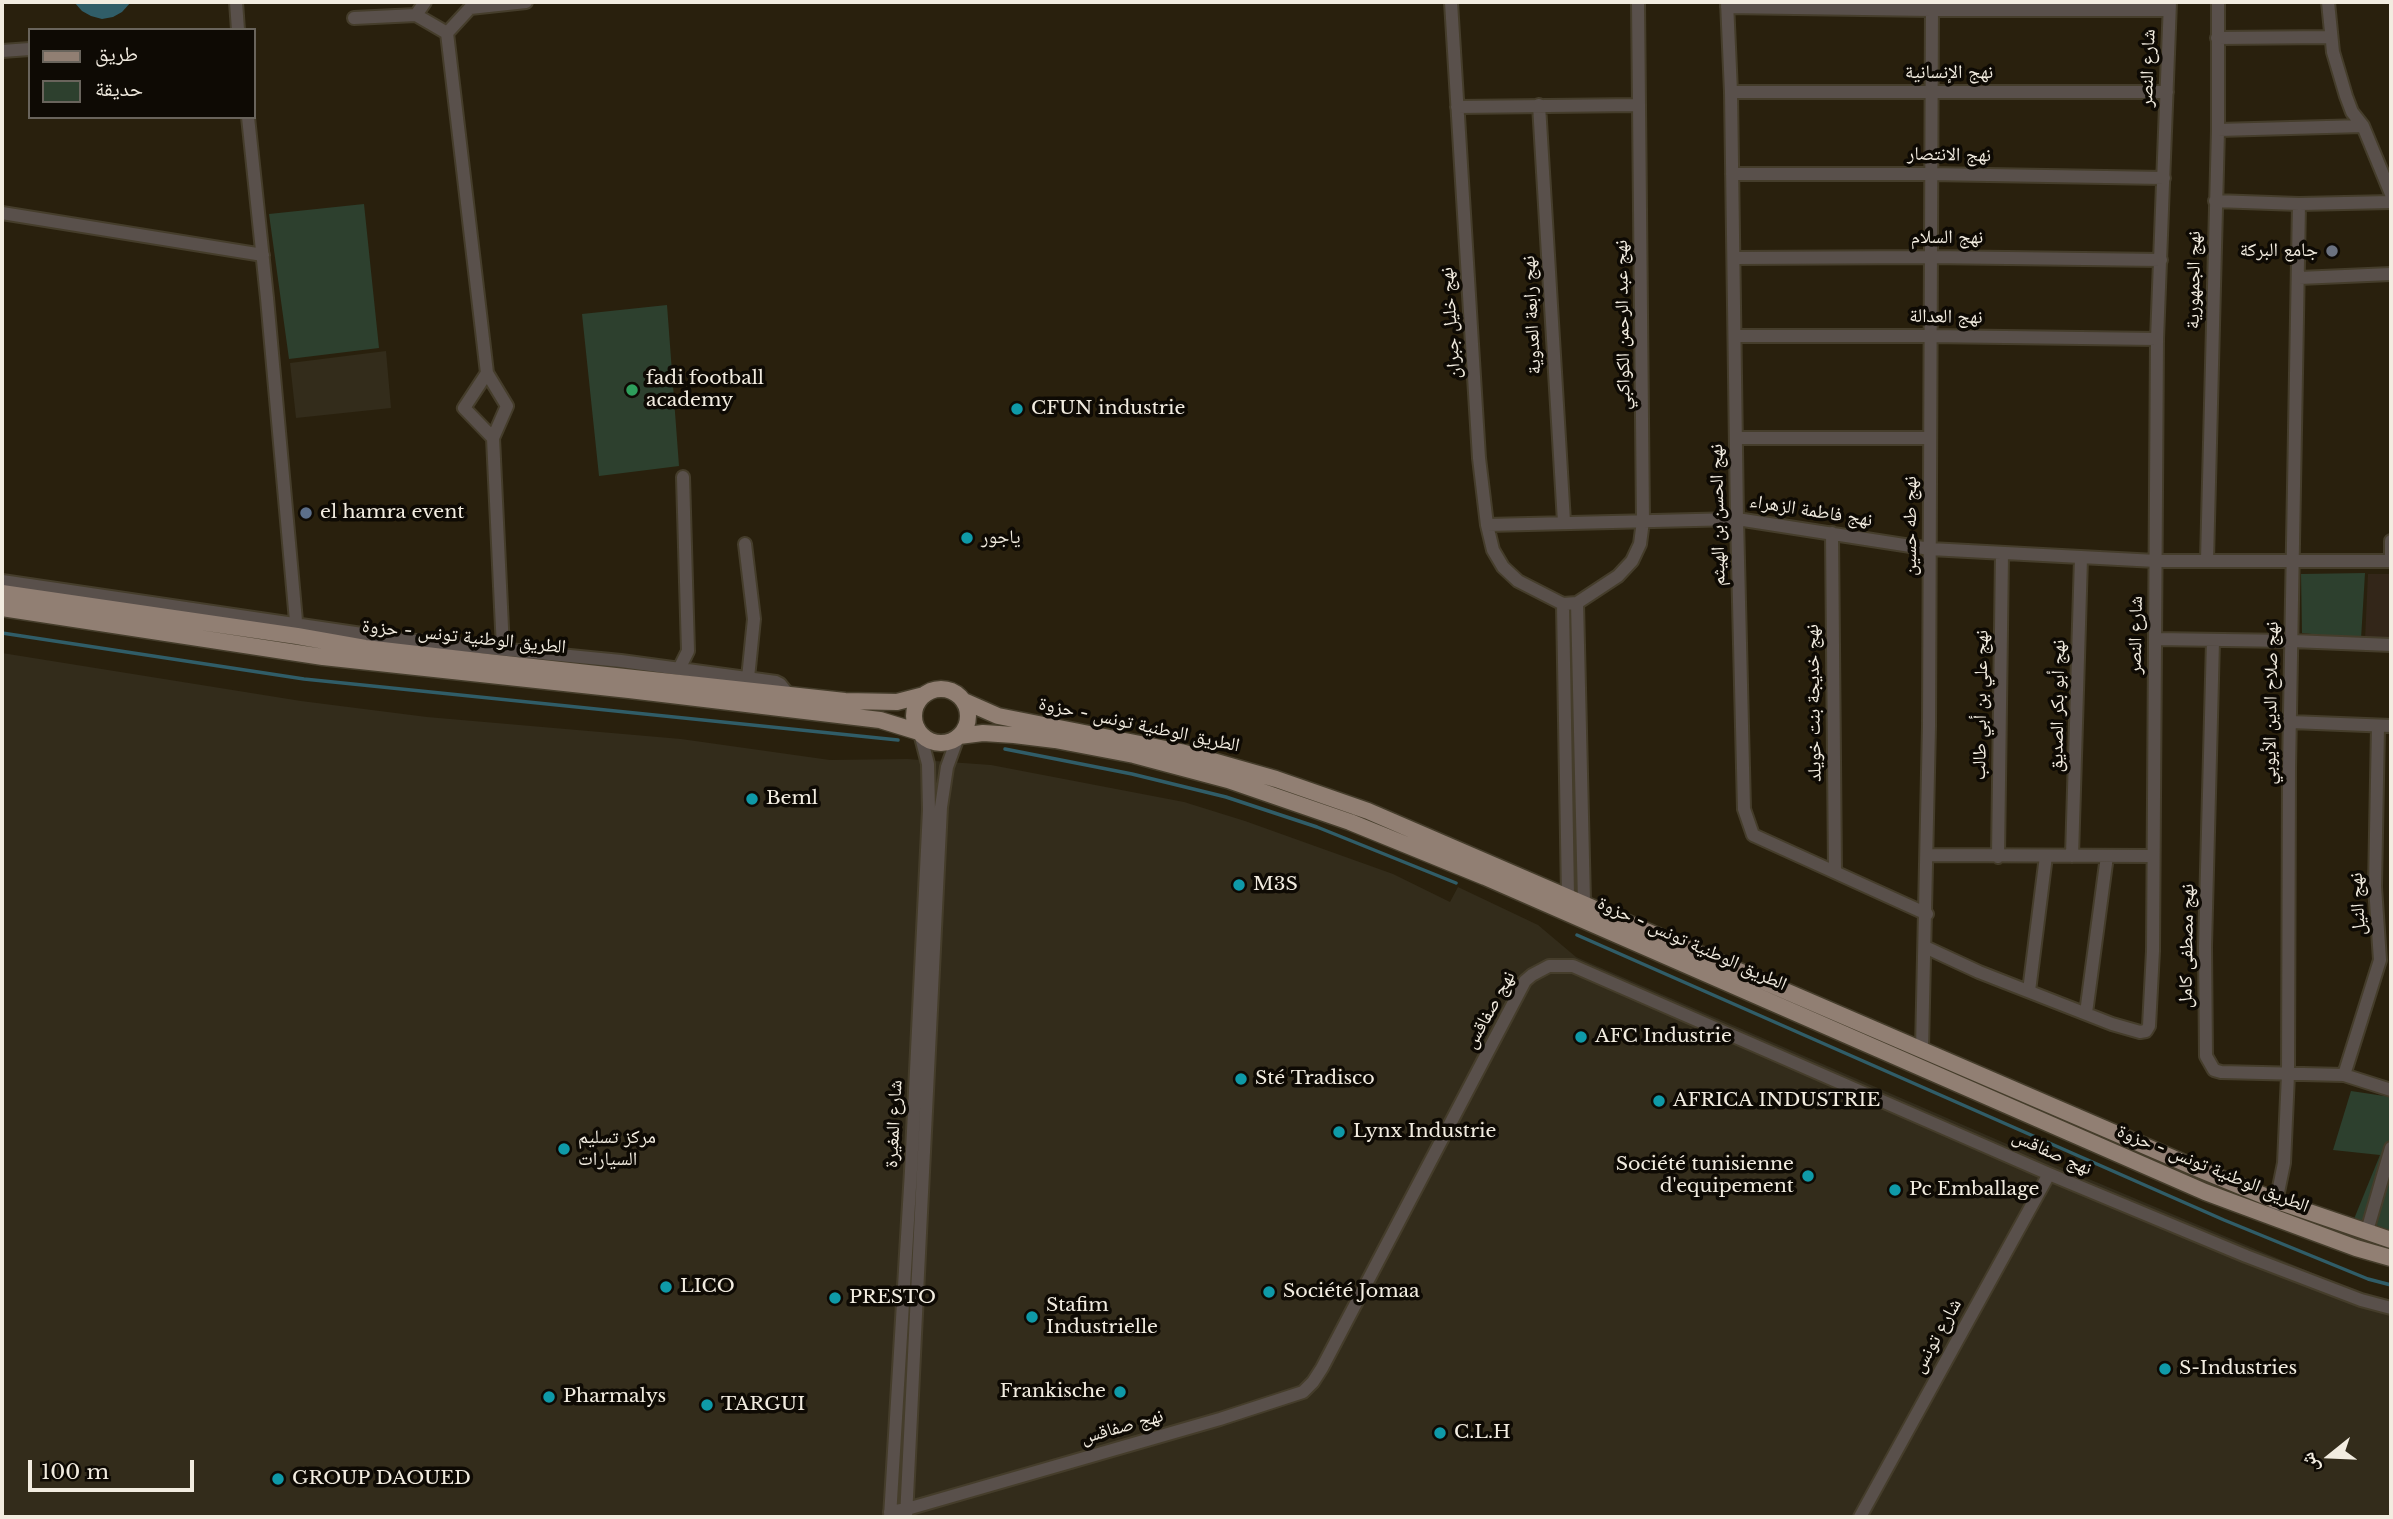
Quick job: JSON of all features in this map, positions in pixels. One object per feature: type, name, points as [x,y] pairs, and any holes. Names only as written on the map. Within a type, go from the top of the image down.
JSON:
[{"type":"main road","name":"الطريق الوطنية تونس - حزوة","points":[[2,593],[297,630],[365,648],[866,702],[897,702],[924,695]]},
{"type":"main road","name":"الطريق الوطنية تونس - حزوة","points":[[2,608],[323,657],[880,720],[920,732]]},
{"type":"main road","points":[[945,689],[956,693],[964,701],[968,720],[958,736],[945,743],[938,743],[925,738],[920,732],[914,713],[924,695],[945,689]]},
{"type":"main road","name":"الطريق الوطنية تونس - حزوة","points":[[964,701],[998,716],[1181,751],[1276,779],[1368,811],[1922,1049],[2356,1248],[2391,1258]]},
{"type":"main road","name":"الطريق الوطنية تونس - حزوة","points":[[958,736],[983,733],[1055,740],[1134,755],[1228,779],[1350,822],[1485,877],[2205,1192],[2367,1231],[2391,1240]]},
{"type":"street","points":[[234,28],[236,2]]},
{"type":"street","points":[[416,15],[425,2]]},
{"type":"street","points":[[503,649],[493,438],[507,406],[487,373],[447,33],[467,5],[526,2]]},
{"type":"street","name":"نهج خليل جبران","points":[[1451,2],[1479,458],[1487,525],[1493,550],[1503,567],[1518,581],[1563,604]]},
{"type":"street","name":"نهج عبد الرحمن الكواكبي","points":[[1563,604],[1577,603],[1618,576],[1632,561],[1640,544],[1643,521],[1638,2]]},
{"type":"street","name":"نهج الجمهورية","points":[[2207,560],[2218,130],[2218,2]]},
{"type":"street","points":[[2328,2],[2331,37],[2346,96],[2352,112],[2363,126],[2391,194]]},
{"type":"street","points":[[1727,4],[2170,6]]},
{"type":"street","name":"نهج الحسن بن الهيثم","points":[[1727,4],[1731,92],[1744,809],[1753,835],[1927,914]]},
{"type":"street","name":"نهج طه حسين","points":[[1922,1049],[1928,855],[1931,6]]},
{"type":"street","name":"شارع النصر","points":[[1925,947],[1979,972],[2086,1013],[2140,1032],[2146,1031],[2149,1026],[2152,986],[2157,339],[2170,6]]},
{"type":"street","points":[[354,18],[416,15],[447,33]]},
{"type":"street","points":[[2217,38],[2331,37]]},
{"type":"street","points":[[2,51],[28,49]]},
{"type":"street","name":"نهج الإنسانية","points":[[1731,92],[2167,92]]},
{"type":"street","name":"نهج رابعة العدوية","points":[[1539,105],[1564,522]]},
{"type":"street","points":[[1457,107],[1638,105]]},
{"type":"street","points":[[248,119],[297,630]]},
{"type":"street","points":[[2218,130],[2363,126]]},
{"type":"street","name":"نهج الانتصار","points":[[1732,174],[2164,178]]},
{"type":"street","points":[[2215,201],[2299,204],[2391,202]]},
{"type":"street","name":"نهج صلاح الدين الأيوبي","points":[[2275,1209],[2284,1163],[2288,1075],[2287,974],[2299,204]]},
{"type":"street","points":[[2,213],[263,254]]},
{"type":"street","name":"نهج السلام","points":[[1734,258],[2161,260]]},
{"type":"street","points":[[2299,278],[2391,274]]},
{"type":"street","name":"نهج العدالة","points":[[1735,336],[2157,339]]},
{"type":"street","points":[[487,373],[464,408],[493,438]]},
{"type":"street","points":[[1736,438],[1930,438]]},
{"type":"street","points":[[679,669],[688,651],[683,477]]},
{"type":"street","name":"نهج فاطمة الزهراء","points":[[1487,525],[1737,519],[1930,550],[2156,561],[2391,561]]},
{"type":"street","name":"نهج خديجة بنت خويلد","points":[[1832,533],[1835,872]]},
{"type":"street","points":[[2391,541],[2391,561]]},
{"type":"street","points":[[745,544],[754,619],[748,678]]},
{"type":"street","name":"نهج علي بن أبي طالب","points":[[1998,857],[2002,554]]},
{"type":"street","name":"نهج أبو بكر الصديق","points":[[2073,856],[2081,558]]},
{"type":"street","points":[[2,581],[297,630],[503,649],[776,682],[784,687],[788,694]]},
{"type":"street","points":[[1576,899],[1577,603]]},
{"type":"street","points":[[1563,604],[1576,899]]},
{"type":"street","points":[[2155,639],[2391,645]]},
{"type":"street","name":"نهج مصطفى كامل","points":[[2213,641],[2205,946],[2206,1056],[2214,1070],[2221,1072],[2344,1075],[2391,1090]]},
{"type":"street","points":[[2291,722],[2385,726]]},
{"type":"street","name":"نهج النيل","points":[[2344,1075],[2386,962],[2375,887],[2385,726]]},
{"type":"street","name":"شارع المغيرة","points":[[890,1514],[929,820],[928,764],[920,732]]},
{"type":"street","name":"شارع المغيرة","points":[[907,1513],[941,807],[947,767],[958,736]]},
{"type":"street","points":[[1928,855],[2153,856]]},
{"type":"street","points":[[2029,990],[2046,856]]},
{"type":"street","points":[[2086,1013],[2107,856]]},
{"type":"street","name":"نهج صفاقس","points":[[890,1514],[907,1513],[1303,1392],[1322,1368],[1525,981],[1549,966],[1573,966],[2049,1174],[2246,1256],[2361,1300],[2391,1308]]},
{"type":"street","points":[[2367,1231],[2391,1148]]},
{"type":"street","name":"شارع تونس","points":[[1860,1517],[2049,1174]]},
{"type":"street","points":[[2378,1194],[2391,1199]]},
{"type":"shaded area","points":[[386,351],[391,408],[296,418],[290,363]]},
{"type":"shaded area","points":[[2368,574],[2391,574],[2391,641],[2365,640]]},
{"type":"shaded area","points":[[2,653],[301,701],[427,717],[681,739],[830,760],[907,759],[991,765],[1184,802],[1393,874],[1450,902],[1458,887],[1538,925],[1576,957],[2053,1164],[2360,1293],[2391,1301],[2391,1517],[2,1517]]},
{"type":"green space","points":[[364,204],[379,348],[289,359],[269,214]]},
{"type":"green space","name":"fadi football academy","points":[[667,305],[679,466],[599,476],[582,314]]},
{"type":"green space","points":[[2365,573],[2361,639],[2302,633],[2301,574]]},
{"type":"green space","points":[[2351,1091],[2391,1097],[2391,1233],[2354,1219],[2380,1155],[2333,1150]]},
{"type":"water","points":[[74,2],[131,2],[122,12],[102,19],[82,11]]},
{"type":"waterway","points":[[2,633],[304,679],[898,740]]},
{"type":"waterway","points":[[1005,749],[1132,774],[1226,797],[1317,827],[1456,883]]},
{"type":"waterway","points":[[1577,935],[2224,1220],[2368,1279],[2391,1285]]},
{"type":"place","name":"جامع البركة","points":[[2332,251]]},
{"type":"place","name":"fadi football academy","points":[[632,390]]},
{"type":"place","name":"CFUN industrie","points":[[1017,409]]},
{"type":"place","name":"el hamra event","points":[[306,513]]},
{"type":"place","name":"ياجور","points":[[967,538]]},
{"type":"place","name":"Beml","points":[[752,799]]},
{"type":"place","name":"M3S","points":[[1239,885]]},
{"type":"place","name":"AFC Industrie","points":[[1581,1037]]},
{"type":"place","name":"Sté Tradisco","points":[[1241,1079]]},
{"type":"place","name":"AFRICA INDUSTRIE","points":[[1659,1101]]},
{"type":"place","name":"Lynx Industrie","points":[[1339,1132]]},
{"type":"place","name":"مركز تسليم السيارات","points":[[564,1149]]},
{"type":"place","name":"Société tunisienne d'equipement","points":[[1808,1176]]},
{"type":"place","name":"Pc Emballage","points":[[1895,1190]]},
{"type":"place","name":"LICO","points":[[666,1287]]},
{"type":"place","name":"Société Jomaa","points":[[1269,1292]]},
{"type":"place","name":"PRESTO","points":[[835,1298]]},
{"type":"place","name":"Stafim Industrielle","points":[[1032,1317]]},
{"type":"place","name":"S-Industries","points":[[2165,1369]]},
{"type":"place","name":"Frankische","points":[[1120,1392]]},
{"type":"place","name":"Pharmalys","points":[[549,1397]]},
{"type":"place","name":"TARGUI","points":[[707,1405]]},
{"type":"place","name":"C.L.H","points":[[1440,1433]]},
{"type":"place","name":"GROUP DAOUED","points":[[278,1479]]}]
